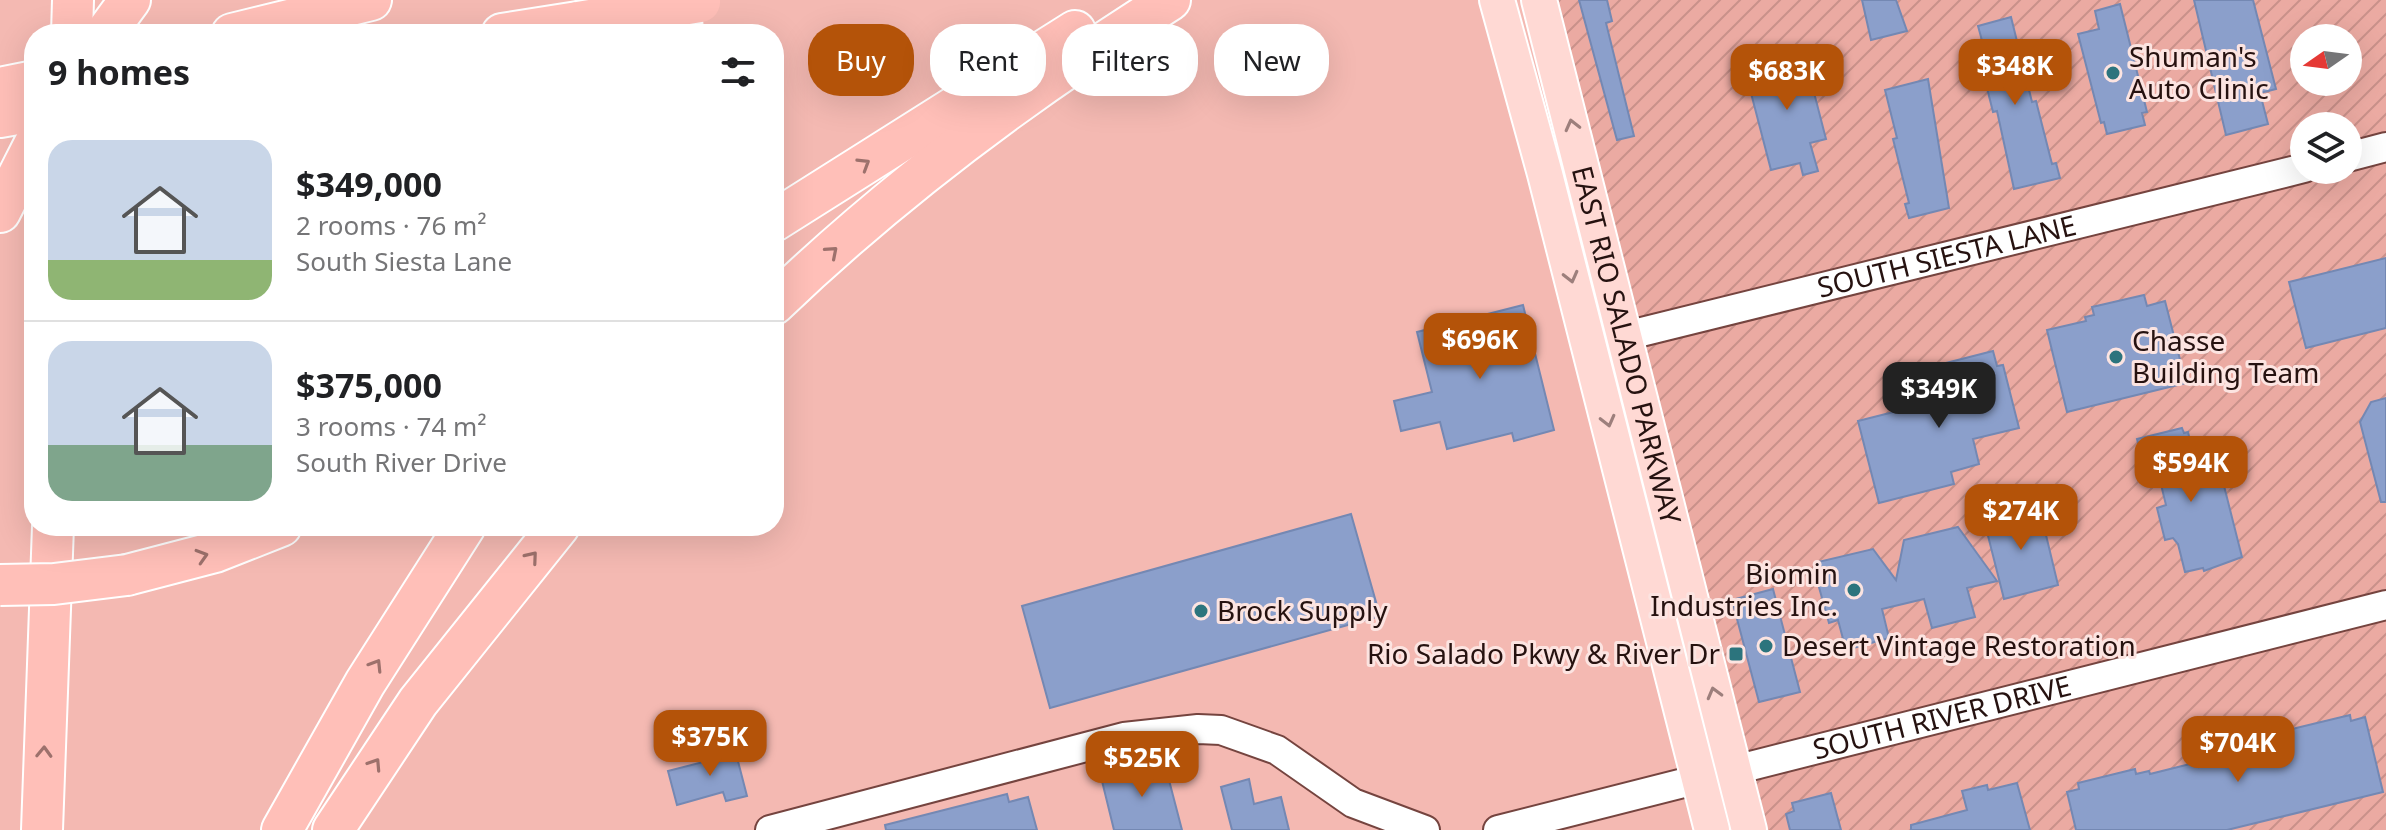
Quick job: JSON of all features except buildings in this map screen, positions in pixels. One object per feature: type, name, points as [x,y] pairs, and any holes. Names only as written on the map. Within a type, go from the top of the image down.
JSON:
[{"type":"highway","points":[[72,24],[73,0]]},
{"type":"highway","points":[[112,24],[130,0]]},
{"type":"highway","points":[[273,24],[371,0]]},
{"type":"highway","points":[[640,0],[642,24]]},
{"type":"highway","points":[[1099,24],[1126,0]]},
{"type":"highway","points":[[1123,24],[1170,0]]},
{"type":"highway","points":[[565,24],[707,1]]},
{"type":"highway","points":[[784,215],[1062,55]]},
{"type":"highway","points":[[784,295],[1062,56]]},
{"type":"highway","points":[[0,88],[24,83]]},
{"type":"highway","points":[[0,117],[24,113]]},
{"type":"highway","points":[[0,212],[24,165]]},
{"type":"highway","points":[[42,830],[53,536]]},
{"type":"highway","points":[[0,585],[54,584],[127,575],[204,555],[254,536]]},
{"type":"highway","points":[[282,830],[358,694],[459,536]]},
{"type":"highway","points":[[333,830],[418,702],[551,536]]},
{"type":"main road","name":"EAST RIO SALADO PARKWAY","points":[[1497,0],[1699,778]]},
{"type":"main road","name":"EAST RIO SALADO PARKWAY","points":[[1539,0],[1749,830]]},
{"type":"main road","points":[[1699,778],[1712,830]]},
{"type":"street","points":[[2362,153],[2386,147]]},
{"type":"street","name":"SOUTH SIESTA LANE","points":[[1589,346],[2290,171]]},
{"type":"street","name":"SOUTH RIVER DRIVE","points":[[1498,830],[2386,605]]},
{"type":"street","points":[[770,830],[1124,737],[1198,729],[1221,730],[1277,750],[1353,803],[1425,830]]},
{"type":"shaded area","points":[[1556,0],[2386,0],[2386,830],[1764,830]]},
{"type":"place","name":"Shuman's Auto Clinic","points":[[2113,73]]},
{"type":"place","name":"Chasse Building Team","points":[[2116,357]]},
{"type":"place","name":"Biomin Industries Inc.","points":[[1854,590]]},
{"type":"place","name":"Brock Supply","points":[[1201,611]]},
{"type":"place","name":"Desert Vintage Restoration","points":[[1766,646]]},
{"type":"place","name":"Rio Salado Pkwy & River Dr","points":[[1736,654]]}]
